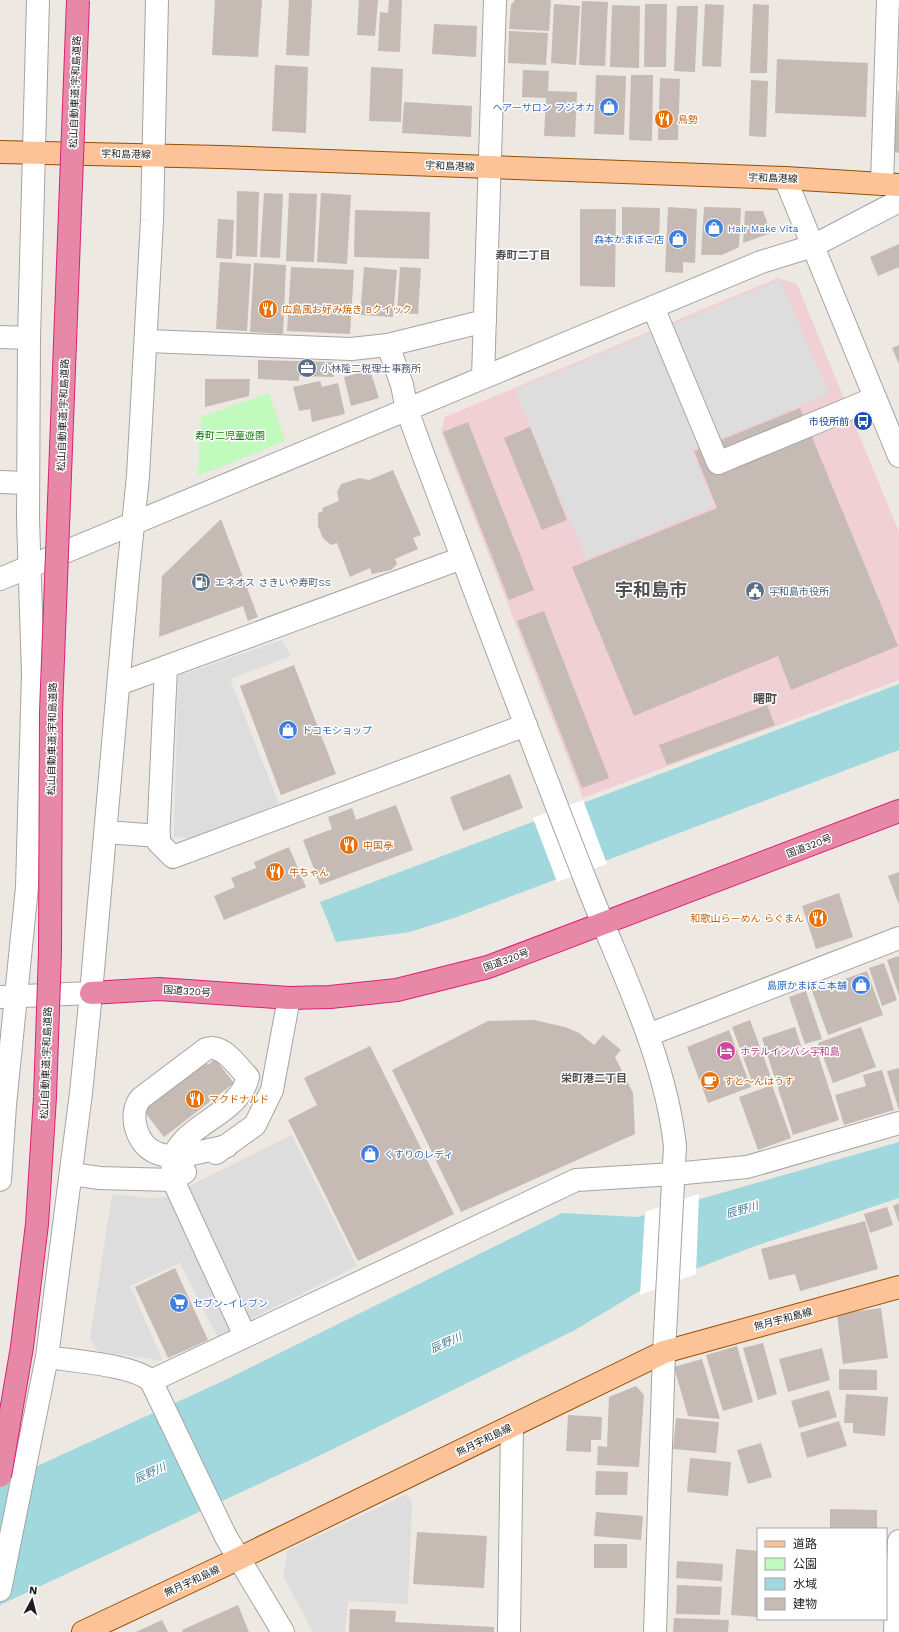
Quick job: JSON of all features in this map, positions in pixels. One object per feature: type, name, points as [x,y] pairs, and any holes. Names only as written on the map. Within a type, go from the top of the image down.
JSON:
[{"type":"highway","name":"松山自動車道;宇和島道路","points":[[0,1476],[22,1347],[35,1240],[45,1097],[50,952],[51,712],[78,0]]},
{"type":"highway","name":"国道320号","points":[[91,993],[158,989],[288,998],[330,997],[397,990],[488,967],[899,811]]},
{"type":"main road","name":"宇和島港線","points":[[0,152],[154,154],[490,168],[785,178],[890,184]]},
{"type":"main road","name":"無月宇和島線","points":[[83,1632],[240,1558],[664,1352],[899,1287]]},
{"type":"street","points":[[0,1180],[5,1106],[8,997],[27,887],[32,689],[27,483],[29,338],[38,0]]},
{"type":"street","points":[[0,1590],[47,1357],[71,1174],[91,993],[134,523],[147,342],[154,154],[156,0]]},
{"type":"street","points":[[483,377],[495,0]]},
{"type":"street","points":[[888,0],[890,184]]},
{"type":"street","points":[[785,178],[899,456]]},
{"type":"street","points":[[0,579],[653,306],[761,262],[813,246],[899,201]]},
{"type":"street","points":[[653,306],[718,463],[875,398]]},
{"type":"street","points":[[147,342],[351,349],[388,345],[485,321]]},
{"type":"street","points":[[0,337],[29,338]]},
{"type":"street","points":[[388,345],[402,385],[407,410],[462,558],[582,873],[648,1035],[672,1117],[675,1146],[664,1352],[655,1632]]},
{"type":"street","points":[[0,482],[27,483]]},
{"type":"street","points":[[119,684],[462,558]]},
{"type":"street","points":[[166,667],[158,842],[173,857],[526,725]]},
{"type":"street","points":[[106,832],[159,836]]},
{"type":"street","points":[[648,1035],[899,938]]},
{"type":"street","points":[[8,997],[91,993]]},
{"type":"street","points":[[71,1174],[130,1179],[173,1180],[227,1146],[255,1124],[272,1090],[288,998]]},
{"type":"street","points":[[227,1146],[179,1157],[173,1156],[157,1153],[144,1144],[138,1134],[134,1113],[137,1102],[206,1049],[212,1048],[221,1050],[248,1077],[246,1088],[238,1098],[183,1142],[173,1156],[173,1180],[245,1336]]},
{"type":"street","points":[[155,1390],[245,1336],[576,1180],[674,1174],[747,1167],[899,1123]]},
{"type":"street","points":[[130,1179],[144,1144]]},
{"type":"street","points":[[47,1357],[130,1370],[146,1376],[155,1390],[226,1537],[240,1558],[283,1632]]},
{"type":"street","points":[[508,1632],[512,1426]]},
{"type":"street","points":[[895,1632],[899,1541]]},
{"type":"shaded area","name":"宇和島市役所","points":[[778,278],[797,284],[899,532],[899,680],[583,798],[441,432],[445,417]]},
{"type":"shaded area","points":[[780,280],[829,394],[691,450],[714,506],[586,559],[515,390]]},
{"type":"shaded area","points":[[282,640],[291,656],[230,679],[279,804],[192,839],[174,837],[178,676]]},
{"type":"shaded area","points":[[292,1135],[357,1266],[217,1336],[180,1263],[130,1286],[163,1361],[97,1351],[90,1338],[112,1194],[147,1198],[167,1197]]},
{"type":"shaded area","points":[[407,1494],[412,1503],[408,1604],[348,1601],[345,1632],[313,1632],[283,1576],[288,1550]]},
{"type":"green space","name":"寿町二児童遊園","points":[[269,393],[285,441],[198,476],[201,417]]},
{"type":"water","points":[[899,684],[899,750],[454,918],[410,932],[336,942],[320,902]]},
{"type":"water","name":"辰野川","points":[[899,1142],[899,1198],[755,1246],[643,1289],[575,1330],[327,1452],[0,1605],[0,1483],[223,1381],[562,1213],[637,1217]]},
{"type":"pier","points":[[583,800],[607,864],[557,882],[533,818]]},
{"type":"pier","points":[[699,1194],[696,1274],[640,1295],[645,1212]]},
{"type":"building","points":[[215,0],[262,0],[258,57],[212,55]]},
{"type":"building","points":[[289,0],[312,0],[309,56],[286,55]]},
{"type":"building","points":[[359,0],[378,0],[375,36],[357,35]]},
{"type":"building","points":[[389,0],[402,0],[400,52],[378,51],[380,12],[388,13]]},
{"type":"building","points":[[515,0],[551,0],[549,31],[509,29],[511,5]]},
{"type":"building","points":[[582,1],[608,2],[605,66],[579,65]]},
{"type":"building","points":[[554,4],[580,6],[576,65],[551,63]]},
{"type":"building","points":[[645,4],[667,4],[666,67],[644,67]]},
{"type":"building","points":[[705,4],[724,5],[721,67],[702,66]]},
{"type":"building","points":[[753,4],[769,5],[767,73],[750,73]]},
{"type":"building","points":[[612,5],[640,6],[639,68],[610,67]]},
{"type":"building","points":[[677,6],[698,6],[695,72],[674,71]]},
{"type":"building","points":[[434,24],[477,26],[476,57],[432,54]]},
{"type":"building","points":[[509,31],[548,33],[546,65],[508,63]]},
{"type":"building","points":[[777,59],[868,63],[866,117],[775,113]]},
{"type":"building","points":[[275,65],[308,67],[306,133],[272,131]]},
{"type":"building","points":[[371,67],[403,69],[401,122],[369,121]]},
{"type":"building","points":[[523,70],[549,71],[548,91],[577,92],[575,137],[544,136],[546,98],[522,97]]},
{"type":"building","points":[[596,75],[626,76],[624,135],[594,134]]},
{"type":"building","points":[[631,75],[653,75],[652,141],[629,140]]},
{"type":"building","points":[[660,78],[680,79],[678,140],[658,140]]},
{"type":"building","points":[[751,80],[768,81],[766,137],[749,136]]},
{"type":"building","points":[[899,91],[899,153],[894,152]]},
{"type":"building","points":[[404,102],[472,106],[471,137],[402,133]]},
{"type":"building","points":[[237,191],[259,192],[257,257],[236,256]]},
{"type":"building","points":[[264,193],[283,194],[280,258],[260,257]]},
{"type":"building","points":[[289,193],[317,194],[314,262],[286,261]]},
{"type":"building","points":[[321,193],[351,195],[347,264],[317,262]]},
{"type":"building","points":[[622,207],[660,208],[659,243],[622,243]]},
{"type":"building","points":[[668,207],[697,209],[695,263],[683,262],[683,273],[665,272]]},
{"type":"building","points":[[704,207],[741,208],[739,247],[722,255],[701,255]]},
{"type":"building","points":[[580,209],[616,209],[615,287],[580,286]]},
{"type":"building","points":[[355,210],[430,212],[429,259],[354,257]]},
{"type":"building","points":[[745,211],[763,211],[771,233],[743,243]]},
{"type":"building","points":[[218,219],[234,220],[232,259],[216,258]]},
{"type":"building","points":[[899,244],[899,267],[878,276],[870,257]]},
{"type":"building","points":[[220,262],[251,264],[247,331],[216,329]]},
{"type":"building","points":[[254,263],[286,265],[283,334],[250,332]]},
{"type":"building","points":[[291,267],[354,270],[350,334],[287,331]]},
{"type":"building","points":[[364,267],[397,270],[393,317],[360,315]]},
{"type":"building","points":[[400,267],[421,268],[418,314],[397,313]]},
{"type":"building","points":[[899,345],[899,364],[892,348]]},
{"type":"building","points":[[258,360],[334,362],[334,377],[299,376],[299,381],[258,379]]},
{"type":"building","points":[[370,370],[379,398],[351,406],[344,377]]},
{"type":"building","points":[[205,379],[250,379],[249,396],[205,407]]},
{"type":"building","points":[[320,381],[322,387],[338,383],[345,414],[312,422],[310,409],[299,411],[293,387]]},
{"type":"building","points":[[800,408],[898,646],[791,690],[778,656],[634,716],[572,567],[717,508],[694,451]]},
{"type":"building","points":[[468,422],[534,590],[509,600],[443,432]]},
{"type":"building","points":[[530,427],[567,520],[542,530],[504,438]]},
{"type":"building","points":[[393,470],[421,535],[413,538],[418,549],[395,559],[397,564],[391,570],[372,574],[370,568],[350,577],[337,543],[331,545],[323,538],[318,526],[318,513],[323,511],[322,508],[339,501],[337,492],[341,484],[360,478],[369,480]]},
{"type":"building","points":[[221,519],[258,617],[248,621],[243,606],[159,637],[162,576]]},
{"type":"building","points":[[544,611],[609,778],[582,788],[517,621]]},
{"type":"building","name":"ドコモショップ","points":[[294,665],[336,774],[281,795],[240,686]]},
{"type":"building","points":[[767,705],[775,725],[667,765],[659,745]]},
{"type":"building","points":[[510,774],[523,808],[463,831],[450,797]]},
{"type":"building","points":[[396,805],[413,850],[320,885],[303,840],[332,829],[328,817],[352,808],[356,820]]},
{"type":"building","points":[[289,847],[306,887],[224,920],[214,896],[235,887],[231,878],[256,868],[254,862]]},
{"type":"building","points":[[899,872],[899,905],[888,876]]},
{"type":"building","points":[[839,893],[853,937],[816,949],[802,906]]},
{"type":"building","points":[[899,956],[899,996],[887,960]]},
{"type":"building","points":[[884,963],[897,1000],[882,1006],[869,968]]},
{"type":"building","points":[[867,971],[883,1015],[828,1035],[812,991]]},
{"type":"building","points":[[806,991],[822,1039],[805,1044],[789,997]]},
{"type":"building","points":[[534,1020],[565,1027],[579,1033],[594,1045],[603,1035],[621,1050],[615,1057],[633,1093],[635,1134],[461,1212],[392,1070],[488,1021]]},
{"type":"building","points":[[750,1020],[771,1077],[753,1084],[732,1027]]},
{"type":"building","points":[[795,1027],[803,1052],[816,1048],[839,1120],[793,1135],[762,1038]]},
{"type":"building","points":[[861,1027],[876,1067],[833,1083],[818,1043]]},
{"type":"building","points":[[729,1030],[751,1087],[708,1103],[687,1047]]},
{"type":"building","points":[[370,1046],[454,1214],[358,1261],[288,1120],[317,1105],[304,1078]]},
{"type":"building","points":[[203,1058],[208,1065],[215,1059],[234,1083],[164,1137],[141,1107]]},
{"type":"building","points":[[899,1068],[899,1110],[887,1071]]},
{"type":"building","points":[[882,1070],[894,1110],[844,1125],[835,1095],[866,1086],[863,1075]]},
{"type":"building","points":[[772,1085],[791,1138],[758,1150],[739,1097]]},
{"type":"building","points":[[899,1203],[899,1223],[893,1206]]},
{"type":"building","points":[[887,1207],[893,1225],[870,1233],[864,1214]]},
{"type":"building","points":[[865,1221],[878,1269],[800,1291],[795,1274],[769,1280],[761,1249]]},
{"type":"building","points":[[175,1268],[208,1340],[168,1358],[135,1287]]},
{"type":"building","points":[[881,1308],[888,1358],[843,1364],[837,1314]]},
{"type":"building","points":[[763,1343],[777,1394],[758,1400],[743,1348]]},
{"type":"building","points":[[737,1346],[753,1402],[723,1411],[706,1355]]},
{"type":"building","points":[[822,1348],[830,1380],[788,1392],[779,1359]]},
{"type":"building","points":[[702,1359],[720,1419],[688,1416],[674,1367]]},
{"type":"building","points":[[839,1369],[877,1370],[877,1390],[839,1390]]},
{"type":"building","points":[[636,1386],[644,1395],[639,1467],[597,1465],[598,1446],[607,1447],[609,1397]]},
{"type":"building","points":[[829,1390],[837,1417],[799,1428],[791,1401]]},
{"type":"building","points":[[846,1394],[888,1397],[885,1436],[853,1433],[853,1423],[844,1423]]},
{"type":"building","points":[[568,1415],[602,1417],[601,1440],[591,1440],[591,1452],[566,1451]]},
{"type":"building","points":[[676,1418],[719,1422],[716,1453],[673,1449]]},
{"type":"building","points":[[839,1421],[847,1446],[807,1458],[800,1433]]},
{"type":"building","points":[[761,1443],[772,1477],[748,1484],[737,1450]]},
{"type":"building","points":[[690,1458],[731,1462],[728,1496],[687,1492]]},
{"type":"building","points":[[596,1471],[628,1472],[627,1495],[595,1495]]},
{"type":"building","points":[[830,1509],[877,1510],[877,1528],[830,1528]]},
{"type":"building","points":[[596,1512],[643,1516],[641,1540],[594,1536]]},
{"type":"building","points":[[417,1532],[487,1536],[484,1588],[413,1584]]},
{"type":"building","points":[[594,1544],[627,1544],[627,1568],[594,1568]]},
{"type":"building","points":[[736,1549],[757,1551],[757,1617],[731,1615]]},
{"type":"building","points":[[677,1561],[723,1564],[722,1581],[676,1578]]},
{"type":"building","points":[[677,1585],[722,1587],[720,1615],[676,1614]]},
{"type":"building","points":[[238,1605],[249,1632],[183,1632],[182,1630]]},
{"type":"building","points":[[350,1609],[396,1611],[395,1622],[494,1627],[494,1632],[349,1632]]},
{"type":"building","points":[[674,1618],[729,1620],[728,1632],[673,1632]]},
{"type":"building","points":[[162,1620],[168,1632],[136,1632]]},
{"type":"place","name":"ヘアーサロン フジオカ","points":[[609,107]]},
{"type":"place","name":"鳥勢","points":[[664,119]]},
{"type":"place","name":"Hair Make Vita","points":[[714,228]]},
{"type":"place","name":"森本かまぼこ店","points":[[678,239]]},
{"type":"place","name":"広島風お好み焼き Bクイック","points":[[268,309]]},
{"type":"place","name":"小林隆二税理士事務所","points":[[307,368]]},
{"type":"place","name":"市役所前","points":[[863,421]]},
{"type":"place","name":"エネオス さきいや寿町SS","points":[[201,582]]},
{"type":"place","name":"宇和島市役所","points":[[755,591]]},
{"type":"place","name":"ドコモショップ","points":[[288,730]]},
{"type":"place","name":"中国亭","points":[[349,845]]},
{"type":"place","name":"牛ちゃん","points":[[275,872]]},
{"type":"place","name":"和歌山らーめん らぐまん","points":[[818,918]]},
{"type":"place","name":"島原かまぼこ本舗","points":[[861,985]]},
{"type":"place","name":"ホテルイシバシ宇和島","points":[[726,1051]]},
{"type":"place","name":"すと～んはうす","points":[[710,1081]]},
{"type":"place","name":"マクドナルド","points":[[195,1099]]},
{"type":"place","name":"くすりのレディ","points":[[370,1154]]},
{"type":"place","name":"セブン-イレブン","points":[[179,1303]]},
{"type":"district","name":"寿町二丁目","points":[[523,255]]},
{"type":"district","name":"宇和島市","points":[[651,589]]},
{"type":"district","name":"曙町","points":[[765,699]]},
{"type":"district","name":"栄町港二丁目","points":[[594,1078]]}]
